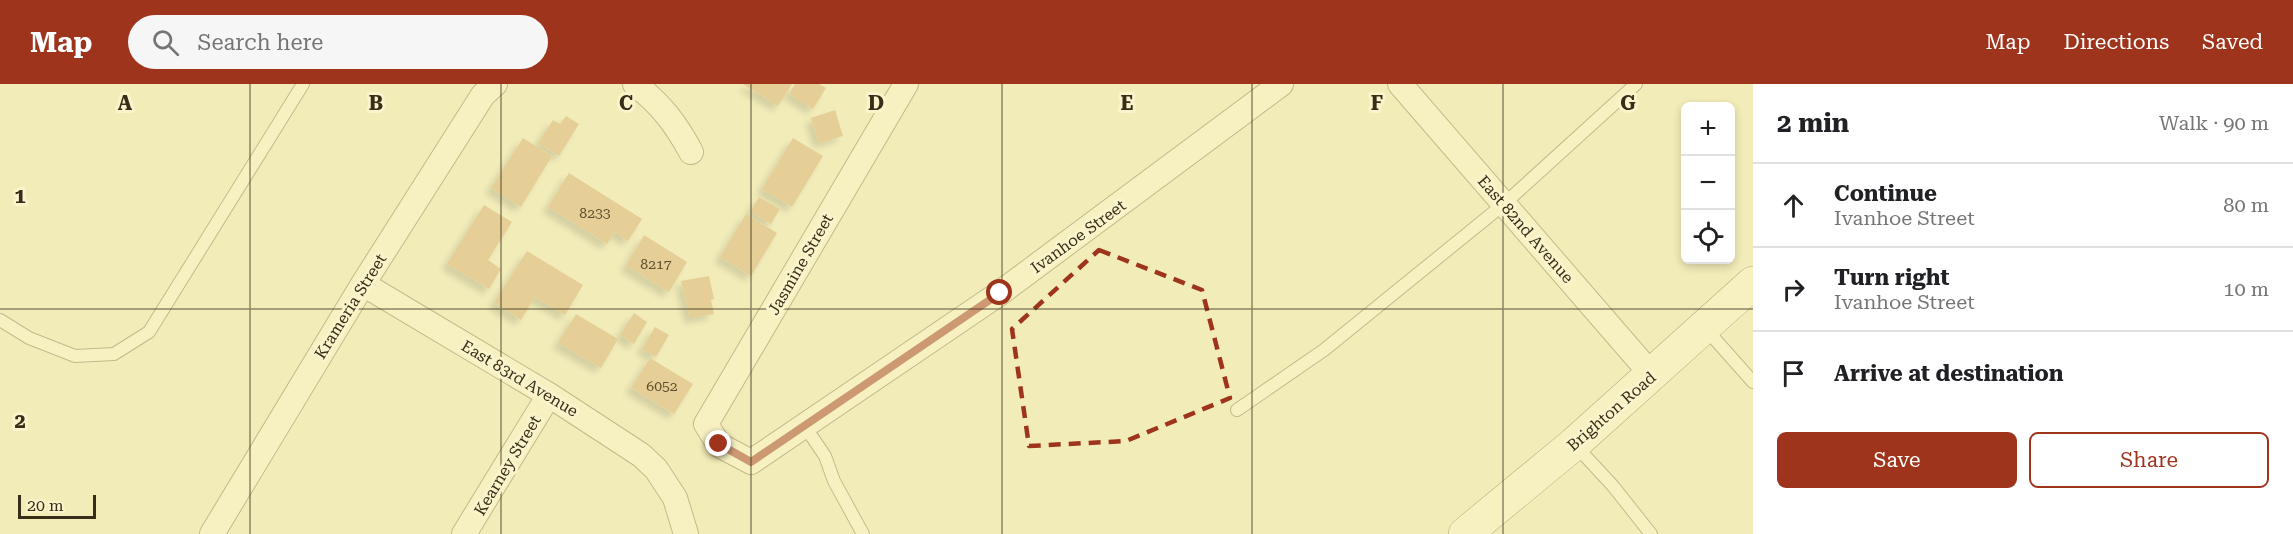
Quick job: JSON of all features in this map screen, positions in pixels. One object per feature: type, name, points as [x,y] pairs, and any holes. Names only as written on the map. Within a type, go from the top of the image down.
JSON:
[{"type":"street","name":"Krameria Street","points":[[212,534],[363,284],[483,95],[495,84]]},
{"type":"street","points":[[635,84],[664,110],[677,126],[691,152]]},
{"type":"street","name":"Jasmine Street","points":[[719,444],[706,424],[906,84]]},
{"type":"street","name":"Ivanhoe Street","points":[[719,444],[751,462],[1000,293],[1281,84]]},
{"type":"street","name":"East 82nd Avenue","points":[[1400,84],[1652,375]]},
{"type":"street","name":"East 83rd Avenue","points":[[363,284],[549,395],[641,455],[656,469],[675,498],[686,534]]},
{"type":"street","name":"Brighton Road","points":[[1465,534],[1574,444],[1753,284]]},
{"type":"street","name":"Kearney Street","points":[[464,534],[549,395]]},
{"type":"lane","points":[[0,320],[29,338],[75,356],[114,354],[150,332],[303,84]]},
{"type":"lane","points":[[1237,410],[1324,350],[1504,204],[1636,84]]},
{"type":"lane","points":[[1705,327],[1753,382]]},
{"type":"lane","points":[[804,425],[825,456],[834,481],[863,534]]},
{"type":"lane","points":[[1574,444],[1651,534]]},
{"type":"highlighted area","points":[[1099,250],[1202,290],[1230,398],[1126,441],[1029,446],[1012,329]]},
{"type":"building","points":[[743,84],[792,84],[778,106]]},
{"type":"building","points":[[795,84],[819,84],[826,88],[813,109],[789,94]]},
{"type":"building","points":[[835,110],[843,136],[819,143],[811,118]]},
{"type":"building","points":[[566,116],[579,124],[559,156],[538,143],[553,120],[560,124]]},
{"type":"building","points":[[523,138],[552,156],[521,207],[491,188]]},
{"type":"building","points":[[793,138],[823,156],[792,207],[762,189]]},
{"type":"building","points":[[569,173],[642,219],[628,241],[615,232],[607,244],[548,207]]},
{"type":"building","points":[[759,197],[780,209],[771,224],[750,212]]},
{"type":"building","points":[[484,205],[512,222],[488,260],[501,269],[489,289],[447,264]]},
{"type":"building","points":[[746,214],[777,233],[751,276],[720,257]]},
{"type":"building","points":[[644,235],[687,262],[669,292],[626,266]]},
{"type":"building","points":[[527,251],[583,285],[565,315],[535,297],[521,320],[494,303]]},
{"type":"building","points":[[709,276],[714,299],[711,300],[714,314],[690,318],[681,281]]},
{"type":"building","points":[[634,313],[647,322],[634,344],[620,335]]},
{"type":"building","points":[[576,314],[618,339],[601,368],[558,343]]},
{"type":"building","points":[[655,327],[669,335],[656,357],[642,349]]},
{"type":"building","points":[[650,358],[693,384],[674,414],[631,388]]},
{"type":"route","points":[[719,444],[751,462],[1000,293]]}]
